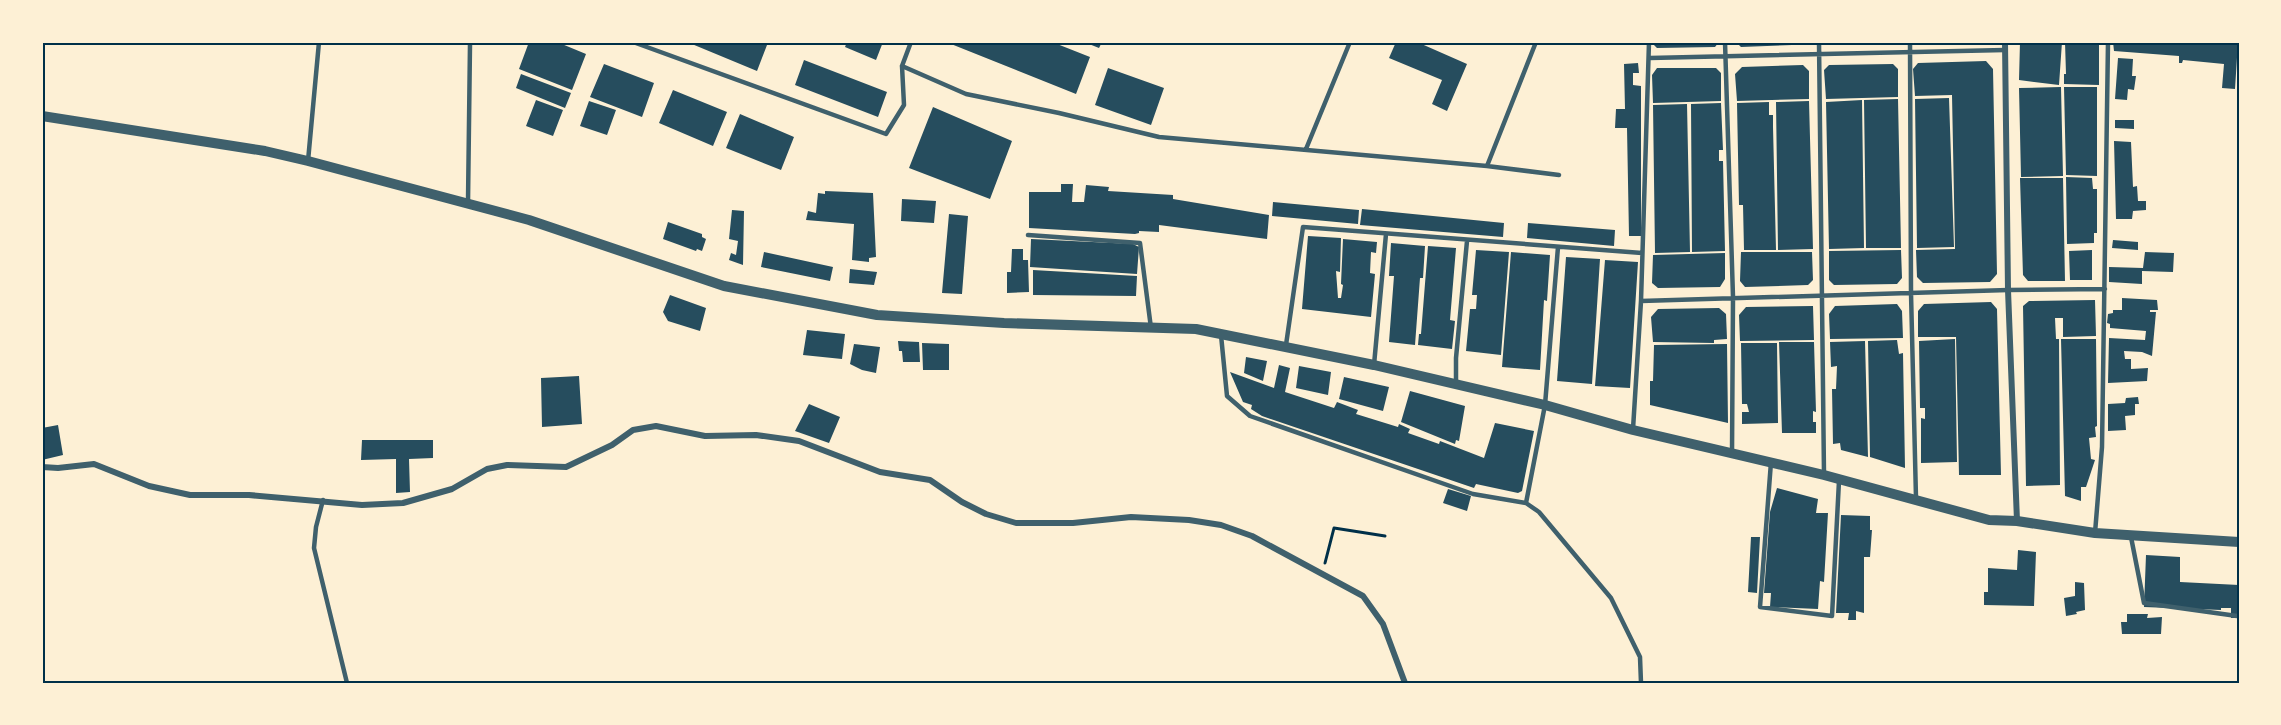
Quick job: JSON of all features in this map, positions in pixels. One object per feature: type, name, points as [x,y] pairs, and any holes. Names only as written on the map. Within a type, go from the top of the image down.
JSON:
[{"type":"street","points":[[2005,42],[2008,290],[2017,521]]},
{"type":"street","points":[[42,116],[265,151],[308,161],[529,220],[724,286],[877,315],[1004,323],[1196,329],[1374,364],[1545,405],[1633,430],[1824,475],[1989,520],[2017,521],[2094,533],[2239,542]]},
{"type":"street","points":[[42,467],[58,468],[93,464],[149,486],[190,495],[249,495],[363,505],[404,503],[452,489],[487,469],[507,465],[566,467],[612,445],[633,430],[656,426],[705,436],[756,435],[799,441],[880,472],[930,480],[962,502],[986,514],[1016,523],[1073,523],[1131,517],[1190,520],[1221,525],[1252,536],[1363,596],[1383,624],[1405,683]]},
{"type":"lane","points":[[308,161],[319,42]]},
{"type":"lane","points":[[633,42],[886,134],[904,105],[902,66],[911,42]]},
{"type":"lane","points":[[1306,149],[1350,42]]},
{"type":"lane","points":[[1487,166],[1536,42]]},
{"type":"lane","points":[[1633,430],[1641,301],[1649,42]]},
{"type":"lane","points":[[1725,42],[1733,297],[1732,453]]},
{"type":"lane","points":[[1819,42],[1824,475]]},
{"type":"lane","points":[[1910,42],[1911,292],[1916,500]]},
{"type":"lane","points":[[2094,533],[2102,447],[2108,42]]},
{"type":"lane","points":[[468,202],[470,44]]},
{"type":"lane","points":[[1650,58],[2005,50]]},
{"type":"lane","points":[[902,66],[966,94],[1159,137],[1487,166],[1559,175]]},
{"type":"lane","points":[[1286,346],[1303,227],[1642,253]]},
{"type":"lane","points":[[1374,364],[1386,234]]},
{"type":"lane","points":[[1028,235],[1140,243],[1151,328]]},
{"type":"lane","points":[[1456,385],[1456,358],[1467,241]]},
{"type":"lane","points":[[1526,503],[1545,405],[1558,248]]},
{"type":"lane","points":[[1641,301],[1911,292],[2105,289]]},
{"type":"lane","points":[[1221,334],[1227,396],[1250,416],[1473,494],[1526,503],[1539,512],[1611,598],[1640,657],[1641,683]]},
{"type":"lane","points":[[1771,462],[1760,607],[1832,616],[1839,479]]},
{"type":"lane","points":[[324,500],[316,527],[314,548],[346,683]]},
{"type":"lane","points":[[2130,535],[2144,603],[2237,616]]},
{"type":"path","points":[[1323,573],[1334,528],[1385,536]]},
{"type":"building","points":[[529,42],[557,42],[586,54],[572,90],[519,69]]},
{"type":"building","points":[[687,42],[760,42],[767,45],[757,71]]},
{"type":"building","points":[[847,42],[883,42],[876,60],[845,47]]},
{"type":"building","points":[[946,42],[1052,42],[1090,57],[1076,94]]},
{"type":"building","points":[[1084,42],[1102,42],[1099,48]]},
{"type":"building","points":[[1396,42],[1417,42],[1467,64],[1447,111],[1432,104],[1442,80],[1389,58]]},
{"type":"building","points":[[1651,42],[1719,42],[1715,47],[1657,48]]},
{"type":"building","points":[[1736,42],[1795,42],[1792,45],[1741,47]]},
{"type":"building","points":[[2020,42],[2062,42],[2059,85],[2019,80]]},
{"type":"building","points":[[2065,42],[2099,44],[2099,85],[2064,84]]},
{"type":"building","points":[[2113,42],[2162,42],[2162,44],[2182,45],[2182,42],[2238,42],[2235,89],[2222,88],[2224,64],[2183,60],[2179,63],[2179,56],[2114,51]]},
{"type":"building","points":[[2118,58],[2133,59],[2132,76],[2136,76],[2134,90],[2128,89],[2127,100],[2115,99]]},
{"type":"building","points":[[804,60],[887,92],[878,117],[795,85]]},
{"type":"building","points":[[1986,61],[1993,69],[1997,274],[1990,282],[1923,283],[1917,277],[1916,250],[1955,249],[1952,95],[1915,96],[1913,69],[1918,63]]},
{"type":"building","points":[[1638,63],[1639,73],[1633,73],[1633,85],[1641,86],[1641,236],[1629,236],[1627,128],[1615,128],[1616,109],[1625,109],[1624,64]]},
{"type":"building","points":[[604,64],[654,83],[642,117],[590,97]]},
{"type":"building","points":[[1893,64],[1898,69],[1898,97],[1826,99],[1824,70],[1829,65]]},
{"type":"building","points":[[1803,65],[1809,71],[1809,99],[1737,101],[1735,74],[1742,67]]},
{"type":"building","points":[[1108,68],[1164,88],[1151,125],[1095,105]]},
{"type":"building","points":[[1657,68],[1716,68],[1721,73],[1721,101],[1653,103],[1652,75]]},
{"type":"building","points":[[521,74],[571,93],[565,108],[516,88]]},
{"type":"building","points":[[2061,87],[2063,176],[2021,177],[2019,88]]},
{"type":"building","points":[[2064,87],[2097,87],[2097,176],[2066,175]]},
{"type":"building","points":[[673,90],[727,112],[713,146],[659,123]]},
{"type":"building","points":[[1949,98],[1954,247],[1917,248],[1915,99]]},
{"type":"building","points":[[1898,99],[1901,248],[1866,248],[1864,100]]},
{"type":"building","points":[[536,100],[563,110],[553,136],[526,126]]},
{"type":"building","points":[[1862,100],[1864,248],[1829,249],[1826,102]]},
{"type":"building","points":[[589,101],[616,110],[607,135],[580,126]]},
{"type":"building","points":[[1809,101],[1813,249],[1778,250],[1776,102]]},
{"type":"building","points":[[1769,102],[1769,115],[1773,115],[1776,250],[1744,250],[1743,205],[1739,205],[1737,103]]},
{"type":"building","points":[[1721,103],[1723,150],[1719,150],[1719,161],[1723,161],[1725,251],[1692,252],[1691,104]]},
{"type":"building","points":[[1687,104],[1690,252],[1655,253],[1653,105]]},
{"type":"building","points":[[933,107],[1012,141],[990,199],[909,168]]},
{"type":"building","points":[[740,114],[794,137],[781,170],[726,148]]},
{"type":"building","points":[[2115,120],[2134,120],[2134,129],[2115,128]]},
{"type":"building","points":[[2114,141],[2131,142],[2133,187],[2137,186],[2138,201],[2146,201],[2146,210],[2133,211],[2132,219],[2116,219]]},
{"type":"building","points":[[2066,177],[2092,178],[2093,189],[2097,189],[2097,233],[2094,233],[2094,243],[2067,244]]},
{"type":"building","points":[[2020,178],[2063,178],[2065,281],[2028,281],[2023,275]]},
{"type":"building","points":[[1061,184],[1073,184],[1072,202],[1084,202],[1086,185],[1109,187],[1108,191],[1173,195],[1173,199],[1269,215],[1267,239],[1159,225],[1159,232],[1139,231],[1135,234],[1029,228],[1029,192],[1061,192]]},
{"type":"building","points":[[825,191],[873,193],[876,257],[869,258],[869,262],[852,260],[854,224],[806,220],[808,211],[816,213],[818,193],[825,194]]},
{"type":"building","points":[[902,199],[936,201],[934,223],[901,221]]},
{"type":"building","points":[[1273,202],[1359,210],[1358,224],[1272,216]]},
{"type":"building","points":[[1362,209],[1504,223],[1503,237],[1360,225]]},
{"type":"building","points":[[732,210],[744,211],[743,265],[729,260],[731,253],[736,255],[738,241],[729,239]]},
{"type":"building","points":[[949,214],[968,216],[962,294],[942,293]]},
{"type":"building","points":[[668,222],[702,234],[702,237],[706,239],[702,251],[663,239]]},
{"type":"building","points":[[1528,223],[1615,230],[1614,246],[1527,238]]},
{"type":"building","points":[[1308,236],[1341,238],[1340,272],[1336,271],[1338,298],[1341,298],[1343,285],[1341,284],[1343,239],[1377,242],[1376,253],[1371,252],[1370,273],[1375,274],[1371,317],[1302,309]]},
{"type":"building","points":[[1031,239],[1133,244],[1139,247],[1137,274],[1030,267]]},
{"type":"building","points":[[2113,240],[2138,242],[2138,250],[2112,248]]},
{"type":"building","points":[[1391,243],[1425,246],[1415,345],[1389,342],[1394,276],[1389,276]]},
{"type":"building","points":[[1428,246],[1456,248],[1450,320],[1455,321],[1452,349],[1418,345],[1419,334],[1421,334]]},
{"type":"building","points":[[1012,249],[1023,249],[1023,260],[1028,260],[1029,292],[1007,293],[1007,272],[1011,272]]},
{"type":"building","points":[[1476,250],[1509,252],[1501,355],[1466,351],[1470,309],[1476,309],[1477,295],[1472,295]]},
{"type":"building","points":[[1901,250],[1902,278],[1897,284],[1834,285],[1829,280],[1829,251]]},
{"type":"building","points":[[2092,250],[2092,280],[2070,280],[2069,251]]},
{"type":"building","points":[[764,252],[833,267],[830,281],[761,267]]},
{"type":"building","points":[[1511,252],[1550,255],[1547,301],[1544,300],[1540,370],[1502,367]]},
{"type":"building","points":[[1741,252],[1812,252],[1813,280],[1808,285],[1745,287],[1740,281]]},
{"type":"building","points":[[2145,252],[2174,253],[2173,272],[2142,271],[2142,284],[2109,282],[2109,267],[2143,268]]},
{"type":"building","points":[[1725,253],[1725,279],[1720,287],[1658,288],[1652,283],[1653,255]]},
{"type":"building","points":[[1566,257],[1600,259],[1592,384],[1557,381]]},
{"type":"building","points":[[1605,260],[1638,262],[1630,388],[1595,386]]},
{"type":"building","points":[[850,269],[877,272],[874,285],[849,283]]},
{"type":"building","points":[[1033,270],[1137,276],[1136,296],[1033,295]]},
{"type":"building","points":[[670,295],[706,308],[700,331],[668,321],[663,312]]},
{"type":"building","points":[[2122,298],[2157,300],[2158,310],[2150,310],[2150,312],[2156,312],[2152,356],[2142,352],[2124,351],[2125,359],[2131,359],[2131,369],[2148,368],[2147,381],[2108,383],[2109,338],[2145,340],[2146,331],[2110,328],[2110,324],[2107,323],[2108,314],[2113,313],[2113,310],[2122,310]]},
{"type":"building","points":[[2095,300],[2096,336],[2063,337],[2063,318],[2055,318],[2056,339],[2059,339],[2060,485],[2026,486],[2023,306],[2029,301]]},
{"type":"building","points":[[1991,302],[1997,309],[2001,475],[1959,475],[1956,337],[1918,337],[1918,311],[1924,304]]},
{"type":"building","points":[[1897,304],[1902,311],[1903,338],[1830,339],[1829,314],[1835,306]]},
{"type":"building","points":[[1813,306],[1814,340],[1740,341],[1739,315],[1746,307]]},
{"type":"building","points":[[1719,308],[1726,314],[1727,339],[1714,340],[1714,343],[1653,342],[1651,317],[1658,309]]},
{"type":"building","points":[[807,330],[845,334],[842,359],[803,355]]},
{"type":"building","points":[[1955,339],[1957,462],[1921,463],[1921,418],[1925,419],[1925,408],[1920,408],[1919,341]]},
{"type":"building","points":[[2061,339],[2096,339],[2097,426],[2095,427],[2096,437],[2089,438],[2091,459],[2095,460],[2086,487],[2081,487],[2081,501],[2065,496]]},
{"type":"building","points":[[1897,340],[1899,354],[1903,353],[1905,468],[1870,457],[1868,341]]},
{"type":"building","points":[[898,341],[919,342],[920,362],[903,362]]},
{"type":"building","points":[[1865,341],[1868,457],[1841,450],[1840,443],[1833,444],[1832,389],[1836,389],[1837,366],[1831,367],[1830,342]]},
{"type":"building","points":[[1779,342],[1814,342],[1816,412],[1813,411],[1813,422],[1816,422],[1816,433],[1782,433]]},
{"type":"building","points":[[922,343],[949,344],[949,370],[923,370]]},
{"type":"building","points":[[1741,343],[1777,343],[1778,423],[1742,424],[1742,412],[1749,412],[1747,404],[1742,404]]},
{"type":"building","points":[[854,344],[880,347],[876,373],[850,364]]},
{"type":"building","points":[[1727,344],[1728,423],[1650,405],[1654,345]]},
{"type":"building","points":[[1246,357],[1267,361],[1263,381],[1244,373]]},
{"type":"building","points":[[1279,365],[1290,368],[1285,392],[1334,408],[1337,402],[1358,410],[1356,414],[1398,427],[1399,424],[1410,429],[1408,433],[1439,444],[1440,441],[1484,458],[1495,423],[1534,431],[1522,491],[1518,493],[1476,484],[1474,488],[1262,416],[1251,409],[1252,405],[1243,402],[1230,372],[1274,388]]},
{"type":"building","points":[[1299,366],[1331,372],[1328,395],[1296,388]]},
{"type":"building","points":[[579,376],[582,424],[542,427],[541,378]]},
{"type":"building","points":[[1344,377],[1389,387],[1383,411],[1339,399]]},
{"type":"building","points":[[1410,391],[1465,406],[1459,441],[1456,440],[1455,444],[1401,422]]},
{"type":"building","points":[[2138,397],[2139,404],[2135,404],[2135,415],[2125,416],[2126,430],[2108,431],[2108,404],[2125,403],[2126,398]]},
{"type":"building","points":[[809,404],[840,417],[829,443],[795,431]]},
{"type":"building","points":[[58,425],[63,455],[42,460],[42,428]]},
{"type":"building","points":[[362,440],[433,440],[433,458],[409,459],[410,492],[396,493],[396,459],[361,460]]},
{"type":"building","points":[[1777,488],[1818,499],[1816,513],[1828,513],[1824,582],[1820,581],[1818,609],[1770,607],[1771,593],[1764,593],[1770,512]]},
{"type":"building","points":[[1448,489],[1471,496],[1467,511],[1443,503]]},
{"type":"building","points":[[1841,515],[1870,516],[1870,530],[1872,530],[1870,557],[1864,557],[1864,613],[1856,611],[1856,620],[1848,620],[1849,613],[1836,613]]},
{"type":"building","points":[[1751,537],[1760,537],[1757,593],[1748,592]]},
{"type":"building","points":[[2018,550],[2036,552],[2034,606],[1984,605],[1984,592],[1988,592],[1988,568],[2017,570]]},
{"type":"building","points":[[2146,555],[2180,557],[2180,582],[2239,585],[2239,618],[2231,618],[2231,608],[2221,608],[2221,610],[2144,607]]},
{"type":"building","points":[[2075,582],[2084,583],[2085,610],[2066,616],[2064,598],[2075,596]]},
{"type":"building","points":[[2127,614],[2148,614],[2147,618],[2162,617],[2161,634],[2122,634],[2121,622],[2127,622]]}]
